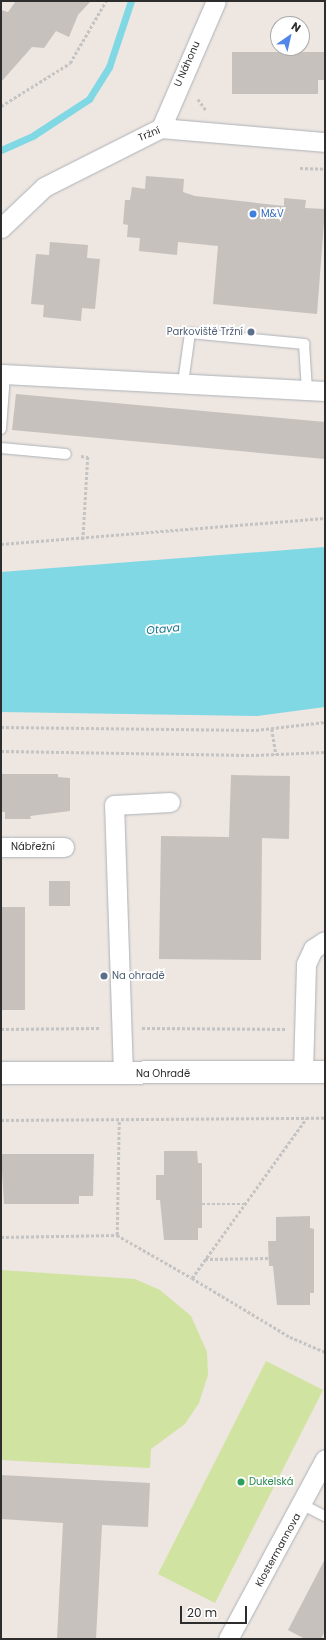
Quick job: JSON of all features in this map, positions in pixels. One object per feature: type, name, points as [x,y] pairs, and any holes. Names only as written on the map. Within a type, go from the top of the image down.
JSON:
[{"type":"street","name":"U Náhonu","points":[[161,128],[216,1]]},
{"type":"street","name":"Tržní","points":[[1,228],[44,187],[161,128],[325,142]]},
{"type":"street","points":[[3,374],[316,390]]},
{"type":"street","points":[[123,1074],[120,1028],[114,805],[170,802]]},
{"type":"street","name":"Nábřežní","points":[[1,847],[64,847]]},
{"type":"street","points":[[303,1072],[306,964],[313,949],[325,941]]},
{"type":"street","name":"Na Ohradě","points":[[1,1074],[325,1072]]},
{"type":"street","name":"Klostermannova","points":[[228,1639],[303,1505],[325,1459]]},
{"type":"lane","points":[[183,383],[190,333],[304,344],[316,390]]},
{"type":"lane","points":[[1,429],[3,374]]},
{"type":"lane","points":[[1,448],[66,454]]},
{"type":"lane","points":[[303,1505],[325,1516]]},
{"type":"path","points":[[1,106],[70,63],[106,1]]},
{"type":"path","points":[[197,93],[198,103],[209,113]]},
{"type":"path","points":[[300,168],[325,169]]},
{"type":"path","points":[[66,454],[88,457],[84,540]]},
{"type":"path","points":[[1,544],[84,540],[325,518]]},
{"type":"path","points":[[1,728],[272,729],[325,722]]},
{"type":"path","points":[[272,729],[276,755]]},
{"type":"path","points":[[1,751],[276,755],[325,752]]},
{"type":"path","points":[[1,1028],[304,1030]]},
{"type":"path","points":[[1,1120],[325,1118]]},
{"type":"path","points":[[192,1278],[306,1119]]},
{"type":"path","points":[[117,1235],[119,1120]]},
{"type":"path","points":[[202,1204],[245,1204]]},
{"type":"path","points":[[1,1238],[117,1235],[290,1337],[325,1352]]},
{"type":"path","points":[[205,1259],[269,1258]]},
{"type":"green space","points":[[1,1270],[135,1279],[160,1290],[191,1316],[207,1352],[208,1375],[199,1403],[185,1424],[151,1449],[150,1468],[1,1460]]},
{"type":"green space","name":"Dukelská","points":[[266,1361],[323,1390],[215,1603],[158,1574]]},
{"type":"water","name":"Otava","points":[[325,547],[325,707],[257,716],[1,712],[1,572]]},
{"type":"building","points":[[16,1],[91,1],[78,15],[69,37],[56,31],[44,48],[32,47],[1,82],[1,10],[8,12]]},
{"type":"building","points":[[232,52],[270,52],[270,56],[310,56],[310,52],[325,52],[325,80],[318,80],[318,94],[232,94]]},
{"type":"building","points":[[146,176],[184,179],[183,192],[195,196],[284,206],[284,198],[306,200],[305,208],[325,209],[317,314],[213,304],[218,246],[178,242],[177,255],[139,251],[140,238],[127,237],[128,225],[123,224],[125,200],[130,200],[132,187],[145,189]]},
{"type":"building","points":[[50,242],[88,245],[87,258],[100,259],[95,309],[82,308],[81,321],[43,317],[44,305],[31,304],[36,254],[49,255]]},
{"type":"building","points":[[16,394],[325,422],[325,459],[12,430]]},
{"type":"building","points":[[1,774],[58,774],[58,777],[70,778],[70,811],[30,816],[31,819],[5,819],[5,812],[1,812]]},
{"type":"building","points":[[231,775],[290,776],[289,839],[262,838],[261,960],[159,959],[161,836],[229,837]]},
{"type":"building","points":[[49,881],[70,881],[70,906],[49,906]]},
{"type":"building","points":[[1,907],[25,907],[25,1010],[1,1010]]},
{"type":"building","points":[[164,1151],[197,1151],[198,1163],[202,1163],[202,1228],[198,1228],[198,1240],[164,1240],[160,1200],[156,1200],[156,1175],[164,1175]]},
{"type":"building","points":[[1,1154],[94,1154],[93,1196],[79,1196],[79,1204],[4,1204]]},
{"type":"building","points":[[310,1216],[310,1228],[314,1229],[314,1293],[310,1293],[310,1305],[277,1305],[273,1266],[269,1266],[268,1241],[276,1241],[276,1217]]},
{"type":"building","points":[[1,1475],[150,1483],[148,1527],[102,1525],[96,1639],[57,1639],[63,1523],[1,1519]]},
{"type":"building","points":[[325,1559],[325,1631],[321,1639],[305,1639],[288,1630]]},
{"type":"waterway","points":[[1,150],[34,135],[89,99],[109,67],[131,1]]},
{"type":"place","name":"M&V","points":[[253,214]]},
{"type":"place","name":"Parkoviště Tržní","points":[[251,332]]},
{"type":"place","name":"Na ohradě","points":[[104,976]]},
{"type":"place","name":"Dukelská","points":[[241,1482]]}]
